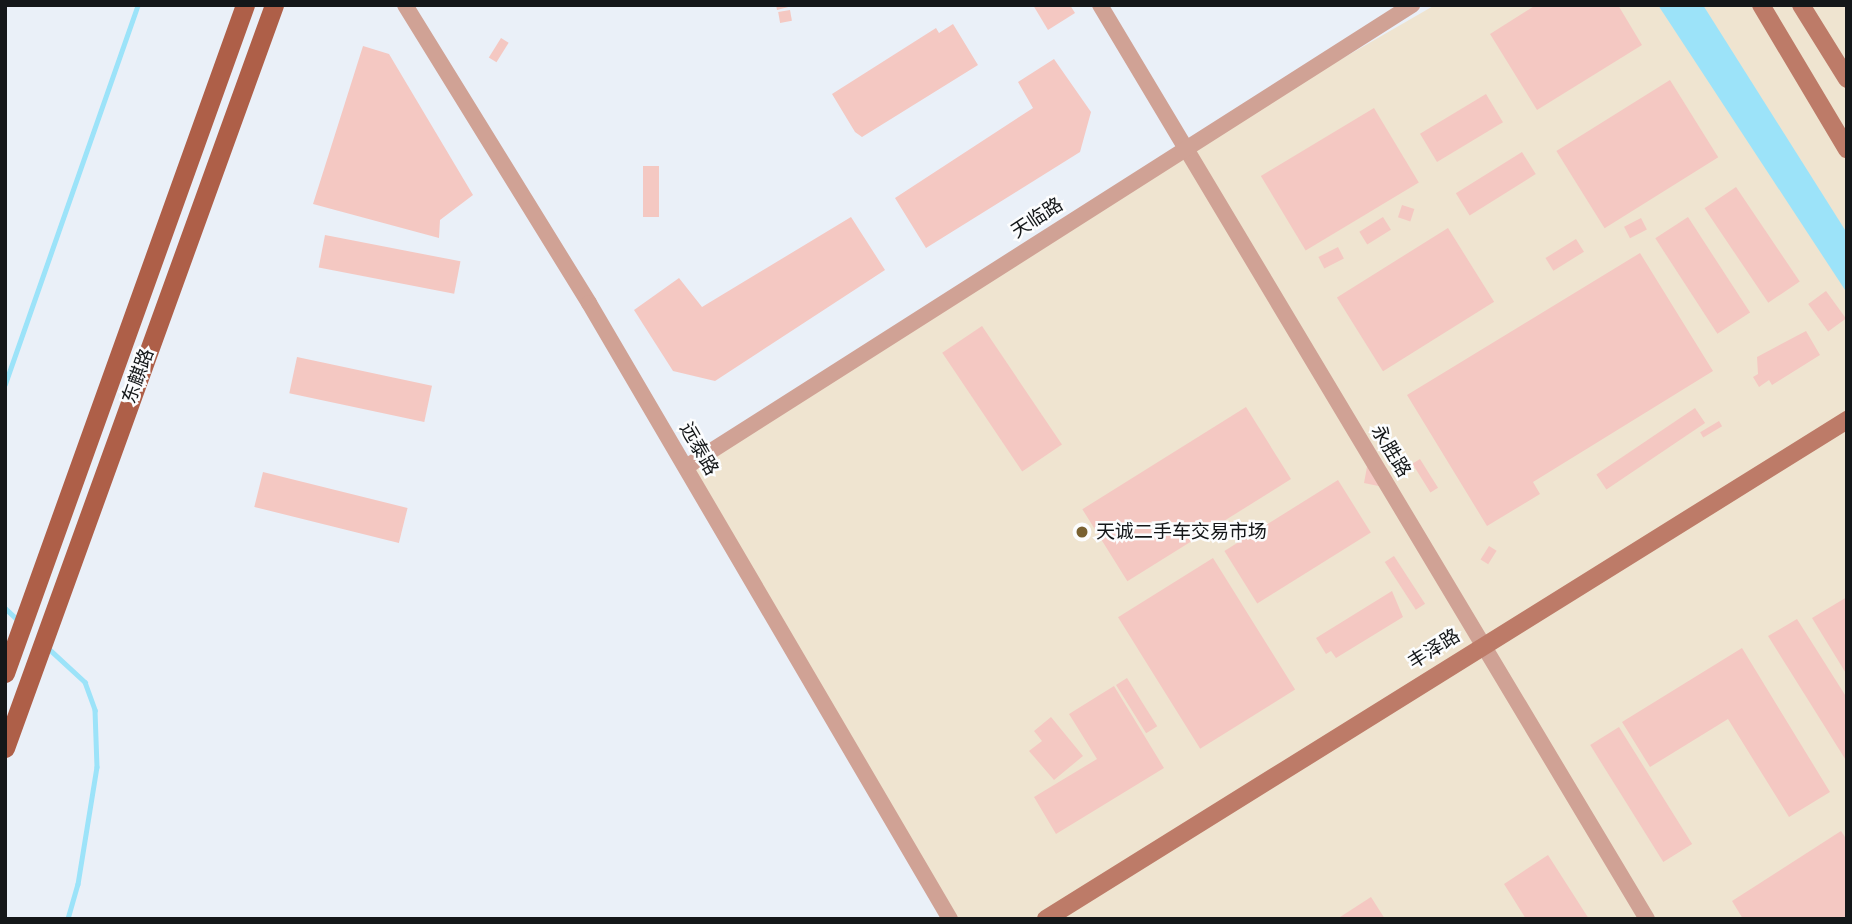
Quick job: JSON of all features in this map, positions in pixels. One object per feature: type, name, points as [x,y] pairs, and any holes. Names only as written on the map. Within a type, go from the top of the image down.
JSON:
[{"type":"main road","name":"东麒路","points":[[5,673],[245,5]]},
{"type":"main road","name":"东麒路","points":[[5,748],[274,5]]},
{"type":"main road","points":[[1761,5],[1847,149]]},
{"type":"main road","points":[[1801,5],[1847,79]]},
{"type":"main road","name":"丰泽路","points":[[1046,919],[1483,643],[1847,420]]},
{"type":"street","name":"远泰路","points":[[405,5],[686,467],[950,919]]},
{"type":"street","name":"永胜路","points":[[1100,5],[1184,150],[1647,919]]},
{"type":"street","name":"天临路","points":[[686,467],[1412,5]]},
{"type":"shaded area","points":[[1435,5],[1847,5],[1847,919],[950,919],[686,467],[1184,150]]},
{"type":"water","points":[[1658,5],[1703,5],[1847,233],[1847,293]]},
{"type":"building","points":[[776,5],[792,5],[792,6],[777,10]]},
{"type":"building","points":[[1033,5],[1070,5],[1075,13],[1048,30]]},
{"type":"building","points":[[1536,5],[1618,5],[1642,45],[1537,110],[1490,34]]},
{"type":"building","points":[[790,10],[792,21],[780,23],[778,12]]},
{"type":"building","points":[[953,24],[978,65],[862,137],[855,132],[832,94],[936,28],[939,33]]},
{"type":"building","points":[[501,38],[509,43],[496,62],[489,58]]},
{"type":"building","points":[[363,46],[389,54],[473,195],[440,220],[439,238],[313,204]]},
{"type":"building","points":[[1054,59],[1091,112],[1080,152],[926,248],[895,198],[1033,108],[1018,82]]},
{"type":"building","points":[[1670,80],[1718,157],[1605,228],[1556,151]]},
{"type":"building","points":[[1486,94],[1503,122],[1437,162],[1420,134]]},
{"type":"building","points":[[1374,108],[1419,183],[1306,251],[1261,176]]},
{"type":"building","points":[[1522,152],[1536,174],[1470,215],[1456,193]]},
{"type":"building","points":[[643,166],[659,166],[659,217],[643,217]]},
{"type":"building","points":[[1736,187],[1800,282],[1768,303],[1704,208]]},
{"type":"building","points":[[1402,205],[1414,209],[1410,221],[1398,217]]},
{"type":"building","points":[[851,217],[885,270],[715,381],[673,371],[634,310],[679,278],[702,307]]},
{"type":"building","points":[[1383,217],[1391,230],[1367,245],[1359,232]]},
{"type":"building","points":[[1688,217],[1750,313],[1717,334],[1655,238]]},
{"type":"building","points":[[1641,218],[1647,230],[1630,238],[1624,227]]},
{"type":"building","points":[[1448,228],[1494,302],[1383,371],[1337,297]]},
{"type":"building","points":[[325,235],[460,261],[454,294],[319,267]]},
{"type":"building","points":[[1576,239],[1584,252],[1553,271],[1545,258]]},
{"type":"building","points":[[1338,247],[1344,259],[1324,269],[1318,257]]},
{"type":"building","points":[[1640,253],[1713,371],[1533,482],[1540,494],[1487,526],[1407,395]]},
{"type":"building","points":[[1826,291],[1846,319],[1828,331],[1808,304]]},
{"type":"building","points":[[982,326],[1062,445],[1022,471],[942,353]]},
{"type":"building","points":[[1806,331],[1820,355],[1772,385],[1769,380],[1759,387],[1753,377],[1758,374],[1757,357]]},
{"type":"building","points":[[297,357],[432,386],[424,422],[289,393]]},
{"type":"building","points":[[1246,407],[1291,479],[1127,581],[1082,509]]},
{"type":"building","points":[[1695,408],[1705,423],[1606,489],[1596,475]]},
{"type":"building","points":[[1719,421],[1722,426],[1703,437],[1700,432]]},
{"type":"building","points":[[1369,456],[1388,488],[1364,483]]},
{"type":"building","points":[[1420,459],[1438,488],[1430,493],[1412,464]]},
{"type":"building","points":[[263,472],[408,508],[399,543],[254,507]]},
{"type":"building","points":[[1338,480],[1371,533],[1257,604],[1224,551]]},
{"type":"building","points":[[1489,546],[1497,551],[1488,564],[1481,560]]},
{"type":"building","points":[[1394,556],[1425,604],[1416,610],[1385,562]]},
{"type":"building","points":[[1213,558],[1295,689],[1200,749],[1118,617]]},
{"type":"building","points":[[1392,591],[1403,617],[1336,658],[1331,651],[1326,654],[1316,638]]},
{"type":"building","points":[[1847,597],[1847,675],[1812,618]]},
{"type":"building","points":[[1797,619],[1847,698],[1847,762],[1768,636]]},
{"type":"building","points":[[1742,648],[1830,792],[1789,817],[1728,719],[1650,767],[1622,722]]},
{"type":"building","points":[[1127,678],[1157,726],[1146,733],[1116,685]]},
{"type":"building","points":[[1114,686],[1164,768],[1056,834],[1034,797],[1097,759],[1069,714]]},
{"type":"building","points":[[1051,717],[1083,756],[1054,780],[1029,751],[1042,741],[1034,731]]},
{"type":"building","points":[[1619,727],[1692,844],[1663,862],[1590,745]]},
{"type":"building","points":[[1841,831],[1847,840],[1847,919],[1743,919],[1732,901]]},
{"type":"building","points":[[1548,855],[1589,919],[1526,919],[1504,884]]},
{"type":"building","points":[[1371,897],[1385,919],[1337,919]]},
{"type":"waterway","points":[[5,384],[138,5]]},
{"type":"waterway","points":[[5,608],[17,619]]},
{"type":"waterway","points":[[47,647],[85,682],[95,710],[97,767],[78,884],[68,919]]},
{"type":"place","name":"天诚二手车交易市场","points":[[1082,532]]}]
